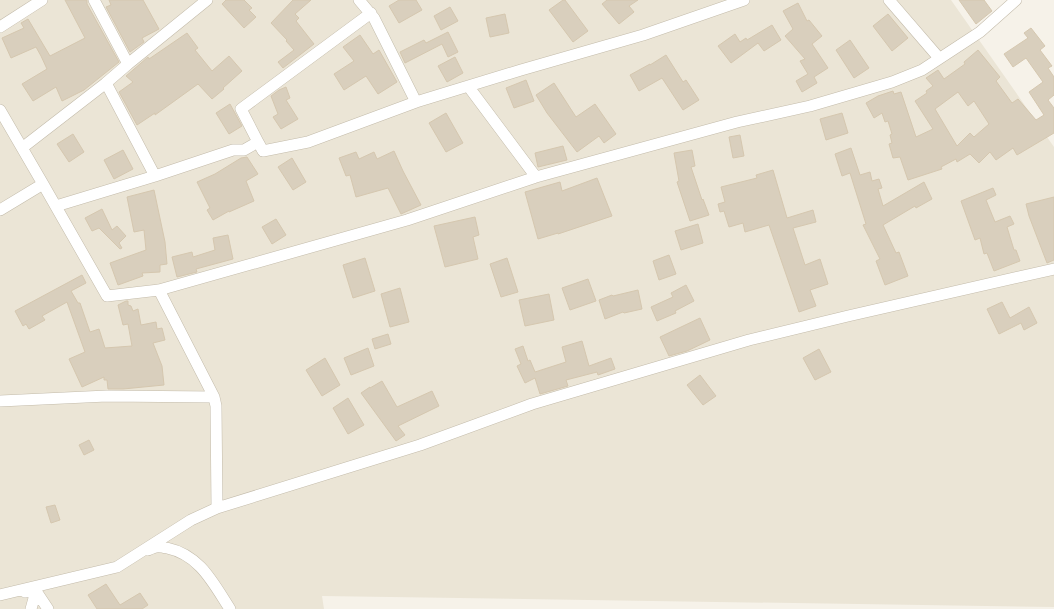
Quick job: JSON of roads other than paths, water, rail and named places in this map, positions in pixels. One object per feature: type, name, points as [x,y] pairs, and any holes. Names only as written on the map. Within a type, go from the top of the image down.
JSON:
[{"type":"street","points":[[0,27],[42,0]]},
{"type":"street","points":[[94,0],[128,64]]},
{"type":"street","points":[[22,148],[106,83],[207,0]]},
{"type":"street","points":[[359,0],[374,18],[416,102]]},
{"type":"street","points":[[370,14],[241,109],[263,151],[308,142],[416,102],[643,35],[744,0]]},
{"type":"street","points":[[889,0],[939,58]]},
{"type":"street","points":[[0,110],[107,296],[159,290],[408,220],[536,177],[737,122],[810,106],[892,82],[922,70],[980,32],[1011,2]]},
{"type":"street","points":[[106,83],[155,176]]},
{"type":"street","points":[[468,86],[536,177]]},
{"type":"street","points":[[56,206],[227,152],[244,150],[258,142]]},
{"type":"street","points":[[0,210],[43,184]]},
{"type":"street","points":[[117,567],[192,520],[217,508],[420,445],[532,404],[749,340],[1054,269]]},
{"type":"street","points":[[159,290],[214,397],[216,406],[217,508]]},
{"type":"street","points":[[0,400],[107,396],[214,397]]},
{"type":"street","points":[[14,593],[117,567],[156,546],[176,550],[192,558],[200,566],[230,609]]},
{"type":"street","points":[[0,595],[36,591]]},
{"type":"street","points":[[31,609],[36,591]]},
{"type":"street","points":[[36,591],[48,609]]}]
